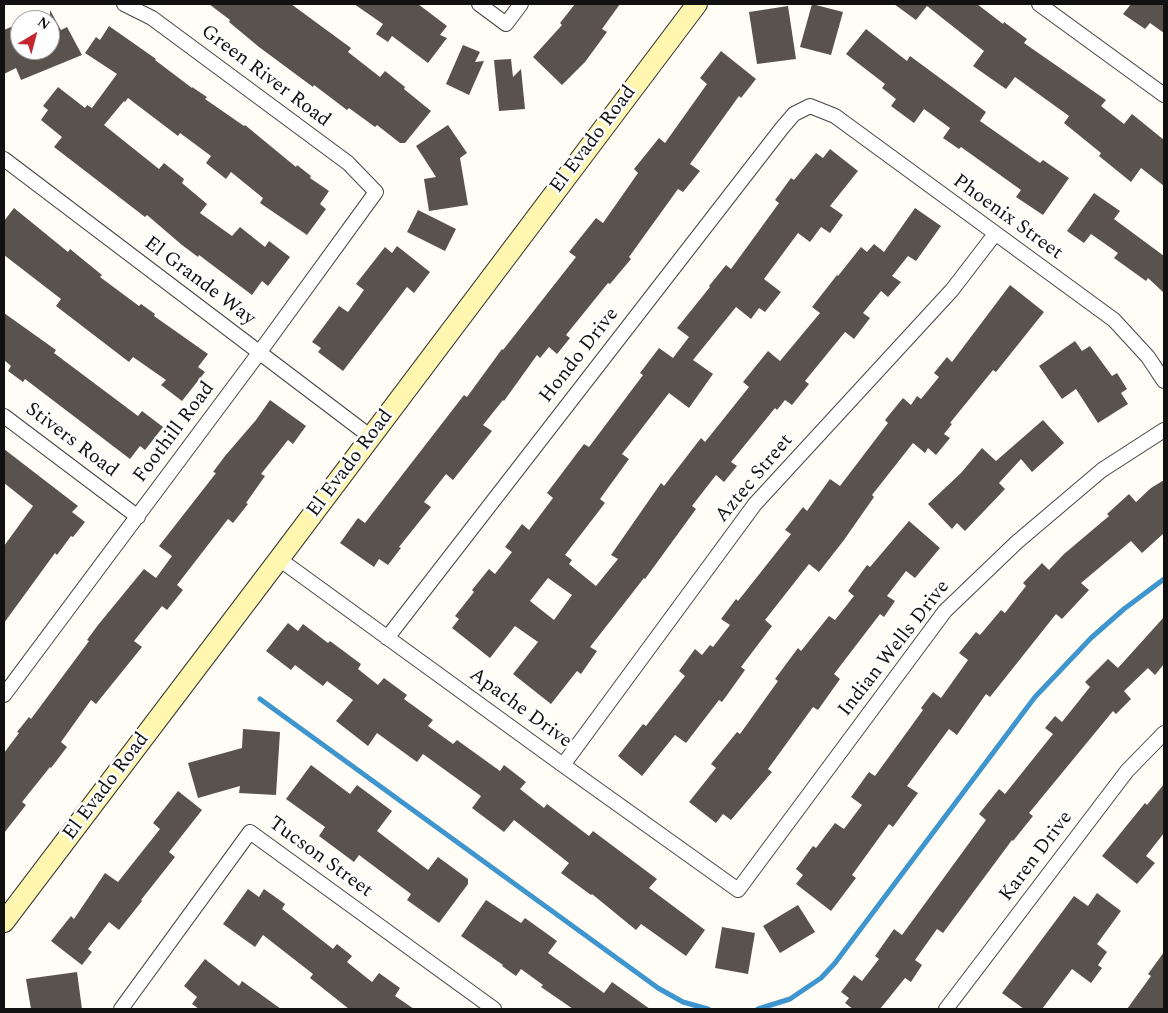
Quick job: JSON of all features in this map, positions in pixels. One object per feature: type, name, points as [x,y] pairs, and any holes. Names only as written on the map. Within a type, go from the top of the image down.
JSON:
[{"type":"main road","name":"El Evado Road","points":[[4,922],[697,4]]},
{"type":"street","name":"Green River Road","points":[[124,4],[152,18],[332,152],[348,164],[376,192]]},
{"type":"street","points":[[479,4],[506,24],[521,4]]},
{"type":"street","points":[[1039,4],[1164,95]]},
{"type":"street","name":"Phoenix Street","points":[[810,106],[835,116],[1114,320],[1148,357],[1164,381]]},
{"type":"street","name":"Hondo Drive","points":[[387,638],[782,128],[794,114],[810,106]]},
{"type":"street","name":"El Grande Way","points":[[4,159],[371,437]]},
{"type":"street","name":"Foothill Road","points":[[4,695],[376,192]]},
{"type":"street","name":"Aztec Street","points":[[563,765],[755,504],[952,290],[995,234]]},
{"type":"street","name":"Stivers Road","points":[[4,416],[138,516]]},
{"type":"street","name":"Indian Wells Drive","points":[[738,890],[945,611],[1017,542],[1102,470],[1164,430]]},
{"type":"street","name":"Apache Drive","points":[[279,559],[738,890]]},
{"type":"street","name":"Karen Drive","points":[[946,1009],[1127,771],[1164,732]]},
{"type":"street","name":"Tucson Street","points":[[121,1009],[250,832],[494,1009]]},
{"type":"building","points":[[209,4],[291,4],[351,48],[348,52],[380,77],[385,71],[431,111],[405,143],[400,143],[377,125],[375,127],[349,108],[347,110],[314,85],[313,87],[259,47],[229,22],[230,20]]},
{"type":"building","points":[[354,4],[418,4],[447,26],[440,35],[447,38],[428,63],[392,36],[388,42],[376,34],[383,24]]},
{"type":"building","points":[[575,4],[620,4],[602,29],[607,32],[585,62],[562,85],[533,57],[562,25],[560,23]]},
{"type":"building","points":[[812,4],[843,12],[831,55],[800,47]]},
{"type":"building","points":[[894,4],[977,4],[1003,24],[1004,22],[1027,39],[1024,43],[1106,100],[1101,106],[1124,124],[1132,114],[1164,140],[1164,186],[1141,168],[1131,182],[1099,156],[1101,153],[1064,123],[1069,116],[1015,77],[1006,89],[973,66],[984,51],[927,6],[916,20]]},
{"type":"building","points":[[1131,4],[1164,4],[1164,33],[1150,23],[1145,29],[1123,14]]},
{"type":"building","points":[[788,6],[796,59],[757,64],[749,12]]},
{"type":"building","points":[[109,26],[156,59],[192,88],[207,97],[205,99],[245,125],[296,167],[297,165],[311,176],[310,178],[329,191],[320,204],[326,209],[307,235],[260,203],[263,198],[231,172],[226,179],[206,163],[211,156],[180,133],[178,136],[128,98],[104,125],[159,169],[164,163],[184,179],[182,183],[207,204],[200,213],[232,236],[240,227],[265,247],[269,241],[290,257],[268,286],[262,281],[252,295],[199,255],[198,257],[147,215],[145,217],[54,147],[62,137],[41,120],[48,110],[43,106],[58,87],[85,108],[87,105],[92,108],[117,74],[85,53],[96,37],[100,40]]},
{"type":"building","points":[[10,27],[10,60],[60,60],[60,28],[61,30],[67,27],[82,55],[21,80],[16,68],[4,74],[4,30]]},
{"type":"building","points":[[866,29],[907,61],[910,56],[986,112],[980,121],[1040,163],[1043,160],[1069,178],[1043,215],[1016,197],[1021,190],[961,147],[959,149],[943,138],[950,128],[924,109],[914,123],[891,106],[896,99],[882,88],[885,84],[846,54]]},
{"type":"building","points":[[463,45],[480,52],[475,62],[484,61],[469,95],[446,84]]},
{"type":"building","points":[[721,51],[756,79],[741,98],[739,96],[690,164],[700,171],[683,192],[678,189],[629,257],[631,259],[610,284],[608,283],[566,335],[570,338],[557,354],[549,347],[540,358],[537,355],[504,401],[483,425],[492,431],[453,480],[446,474],[424,502],[431,507],[399,547],[401,548],[388,565],[379,559],[374,567],[340,543],[358,518],[365,523],[464,395],[467,397],[502,349],[576,257],[569,252],[596,218],[603,223],[638,173],[634,169],[659,138],[665,143],[707,84],[700,78]]},
{"type":"building","points":[[511,59],[513,77],[521,69],[525,109],[499,111],[494,60]]},
{"type":"building","points":[[448,125],[467,153],[460,158],[468,205],[429,211],[424,179],[436,177],[416,146]]},
{"type":"building","points":[[830,149],[858,171],[830,206],[843,215],[830,233],[821,227],[810,242],[798,233],[764,279],[781,292],[765,312],[759,308],[751,319],[736,307],[693,360],[713,374],[689,408],[669,393],[622,454],[629,459],[600,499],[605,503],[565,555],[572,560],[569,564],[596,586],[618,559],[611,555],[661,483],[664,486],[701,438],[705,442],[749,387],[743,382],[768,351],[780,361],[820,313],[812,307],[861,247],[867,252],[874,244],[884,252],[915,208],[941,226],[916,261],[908,256],[892,276],[901,282],[888,297],[881,291],[863,313],[870,318],[854,339],[845,332],[805,381],[809,384],[792,405],[785,400],[777,410],[775,408],[731,462],[737,466],[724,482],[716,475],[692,506],[696,509],[645,579],[590,647],[597,651],[581,674],[577,671],[551,704],[513,674],[538,642],[515,626],[490,658],[452,628],[459,619],[455,616],[489,569],[495,574],[512,552],[505,547],[522,524],[529,530],[553,498],[547,493],[584,444],[589,447],[643,375],[640,373],[659,348],[673,358],[689,337],[677,328],[726,265],[731,269],[779,203],[775,200],[791,178],[794,180],[816,153],[823,158]],"holes":[[[548,578],[572,595],[554,620],[530,601]]]},
{"type":"building","points":[[1094,193],[1120,211],[1114,219],[1164,256],[1164,293],[1148,278],[1146,281],[1114,258],[1118,253],[1091,234],[1084,243],[1067,231]]},
{"type":"building","points":[[14,208],[68,252],[70,249],[102,275],[100,277],[139,306],[141,304],[155,314],[154,316],[208,354],[198,367],[205,372],[182,401],[161,385],[166,380],[133,357],[129,362],[56,306],[61,299],[4,255],[4,221]]},
{"type":"building","points":[[418,210],[456,229],[445,251],[407,232]]},
{"type":"building","points":[[397,246],[430,272],[414,293],[407,287],[343,371],[318,352],[321,348],[312,342],[339,306],[348,312],[364,290],[356,284],[385,247],[392,253]]},
{"type":"building","points":[[1010,285],[1044,312],[996,372],[993,370],[950,423],[952,424],[944,434],[950,438],[936,455],[928,448],[925,453],[913,443],[872,495],[874,497],[819,572],[809,564],[765,620],[772,626],[741,667],[745,670],[722,702],[719,700],[686,743],[675,735],[642,776],[618,756],[643,724],[646,726],[685,676],[679,671],[695,649],[702,655],[710,645],[713,647],[730,625],[721,619],[736,599],[738,601],[791,534],[785,530],[803,507],[807,511],[830,479],[840,486],[888,423],[885,420],[903,398],[911,405],[917,396],[921,399],[939,377],[934,373],[947,357],[952,362]]},
{"type":"building","points":[[4,313],[56,350],[54,353],[138,416],[142,411],[163,427],[145,450],[140,446],[130,459],[25,379],[23,382],[8,371],[11,366],[4,360]]},
{"type":"building","points":[[1075,341],[1082,351],[1090,346],[1112,376],[1117,373],[1127,389],[1121,393],[1128,404],[1098,423],[1076,389],[1062,399],[1039,366]]},
{"type":"building","points":[[270,400],[306,426],[293,444],[288,440],[261,474],[265,476],[246,503],[248,504],[233,523],[228,519],[177,585],[183,590],[167,610],[162,606],[134,641],[142,647],[96,704],[91,700],[61,742],[67,747],[22,802],[26,805],[4,833],[4,753],[19,733],[17,732],[29,717],[31,719],[89,641],[87,640],[98,625],[144,569],[156,578],[172,556],[159,546],[216,473],[213,472],[225,456],[256,420]]},
{"type":"building","points":[[1043,420],[1064,443],[1032,472],[1021,459],[999,483],[1005,489],[965,531],[957,523],[952,529],[928,504],[961,473],[982,448],[996,461]]},
{"type":"building","points":[[4,449],[78,506],[72,512],[85,522],[73,537],[71,536],[57,555],[55,553],[4,623],[4,546],[33,506],[4,483]]},
{"type":"building","points":[[1164,480],[1164,533],[1142,553],[1131,541],[1081,583],[1089,590],[1062,619],[1056,614],[990,697],[986,694],[957,735],[949,729],[907,786],[918,793],[893,827],[889,824],[852,875],[856,878],[831,911],[796,884],[803,875],[796,869],[813,846],[816,848],[835,823],[844,829],[862,805],[851,797],[869,772],[875,776],[923,710],[921,708],[933,692],[941,698],[968,660],[959,653],[976,632],[980,635],[1001,610],[1005,613],[1026,586],[1023,583],[1042,563],[1049,570],[1064,554],[1109,516],[1107,514],[1129,494],[1136,502],[1151,488]]},
{"type":"building","points":[[909,521],[940,548],[915,578],[906,571],[887,596],[895,601],[884,617],[880,614],[834,674],[840,679],[818,710],[813,707],[768,769],[772,772],[731,820],[723,814],[716,823],[689,802],[716,768],[711,764],[737,732],[740,734],[778,681],[775,679],[798,648],[801,651],[829,616],[835,620],[854,596],[848,591],[867,565],[870,567]]},
{"type":"building","points":[[1164,617],[1164,664],[1155,675],[1148,668],[1124,691],[1131,699],[1116,714],[1113,711],[1029,813],[1033,816],[1012,840],[943,933],[937,929],[915,960],[922,965],[911,982],[905,978],[880,1009],[853,1009],[845,1003],[849,998],[841,992],[854,975],[862,981],[879,959],[875,956],[894,929],[902,935],[986,820],[979,814],[999,789],[1005,794],[1053,734],[1045,728],[1055,716],[1062,722],[1090,687],[1085,682],[1108,659],[1118,668]]},
{"type":"building","points":[[288,623],[298,631],[303,624],[328,643],[330,641],[361,664],[358,669],[378,685],[384,678],[407,695],[404,699],[433,720],[428,726],[453,744],[457,740],[500,771],[504,765],[526,782],[520,789],[544,808],[547,804],[589,836],[593,831],[657,879],[649,888],[705,930],[686,956],[641,924],[636,930],[592,894],[561,873],[569,863],[514,820],[504,832],[472,808],[481,796],[423,754],[417,762],[377,733],[368,746],[336,721],[353,700],[327,681],[323,686],[295,665],[291,670],[266,651]]},
{"type":"building","points":[[243,729],[280,732],[276,795],[239,793],[240,786],[198,798],[188,763],[242,748]]},
{"type":"building","points":[[311,765],[350,794],[357,785],[392,811],[377,831],[428,870],[438,857],[468,879],[468,884],[439,923],[407,900],[411,894],[359,855],[354,862],[319,836],[325,827],[286,799]]},
{"type":"building","points":[[1164,784],[1164,833],[1146,856],[1155,863],[1137,884],[1102,856],[1145,803],[1147,805]]},
{"type":"building","points":[[178,791],[202,810],[169,852],[175,857],[142,901],[119,930],[109,922],[88,949],[92,952],[82,965],[51,941],[71,916],[74,919],[105,873],[118,882],[160,829],[153,823]]},
{"type":"building","points":[[248,889],[259,897],[264,889],[285,904],[282,909],[333,949],[337,944],[352,956],[347,962],[372,982],[379,973],[400,988],[395,996],[414,1009],[349,1009],[310,978],[313,974],[263,935],[255,947],[223,924]]},
{"type":"building","points":[[1097,893],[1121,911],[1097,944],[1107,952],[1098,965],[1102,968],[1091,983],[1072,969],[1042,1009],[1024,1009],[1002,993],[1074,896],[1088,906]]},
{"type":"building","points":[[486,900],[521,923],[525,918],[557,941],[548,953],[604,993],[612,982],[650,1009],[573,1009],[541,987],[543,985],[521,969],[516,976],[461,936]]},
{"type":"building","points":[[798,905],[815,932],[780,953],[763,926]]},
{"type":"building","points":[[722,927],[755,933],[748,974],[715,968]]},
{"type":"building","points":[[1164,952],[1164,1009],[1127,1009],[1151,976],[1148,974]]},
{"type":"building","points":[[205,959],[239,986],[242,981],[281,1009],[199,1009],[192,1004],[197,997],[184,986]]},
{"type":"building","points":[[77,972],[82,1009],[31,1009],[26,979]]},
{"type":"waterway","points":[[758,1009],[790,999],[821,978],[835,963],[1035,697],[1091,638],[1124,609],[1164,579]]},
{"type":"waterway","points":[[260,699],[658,988],[683,1002],[708,1009]]}]
